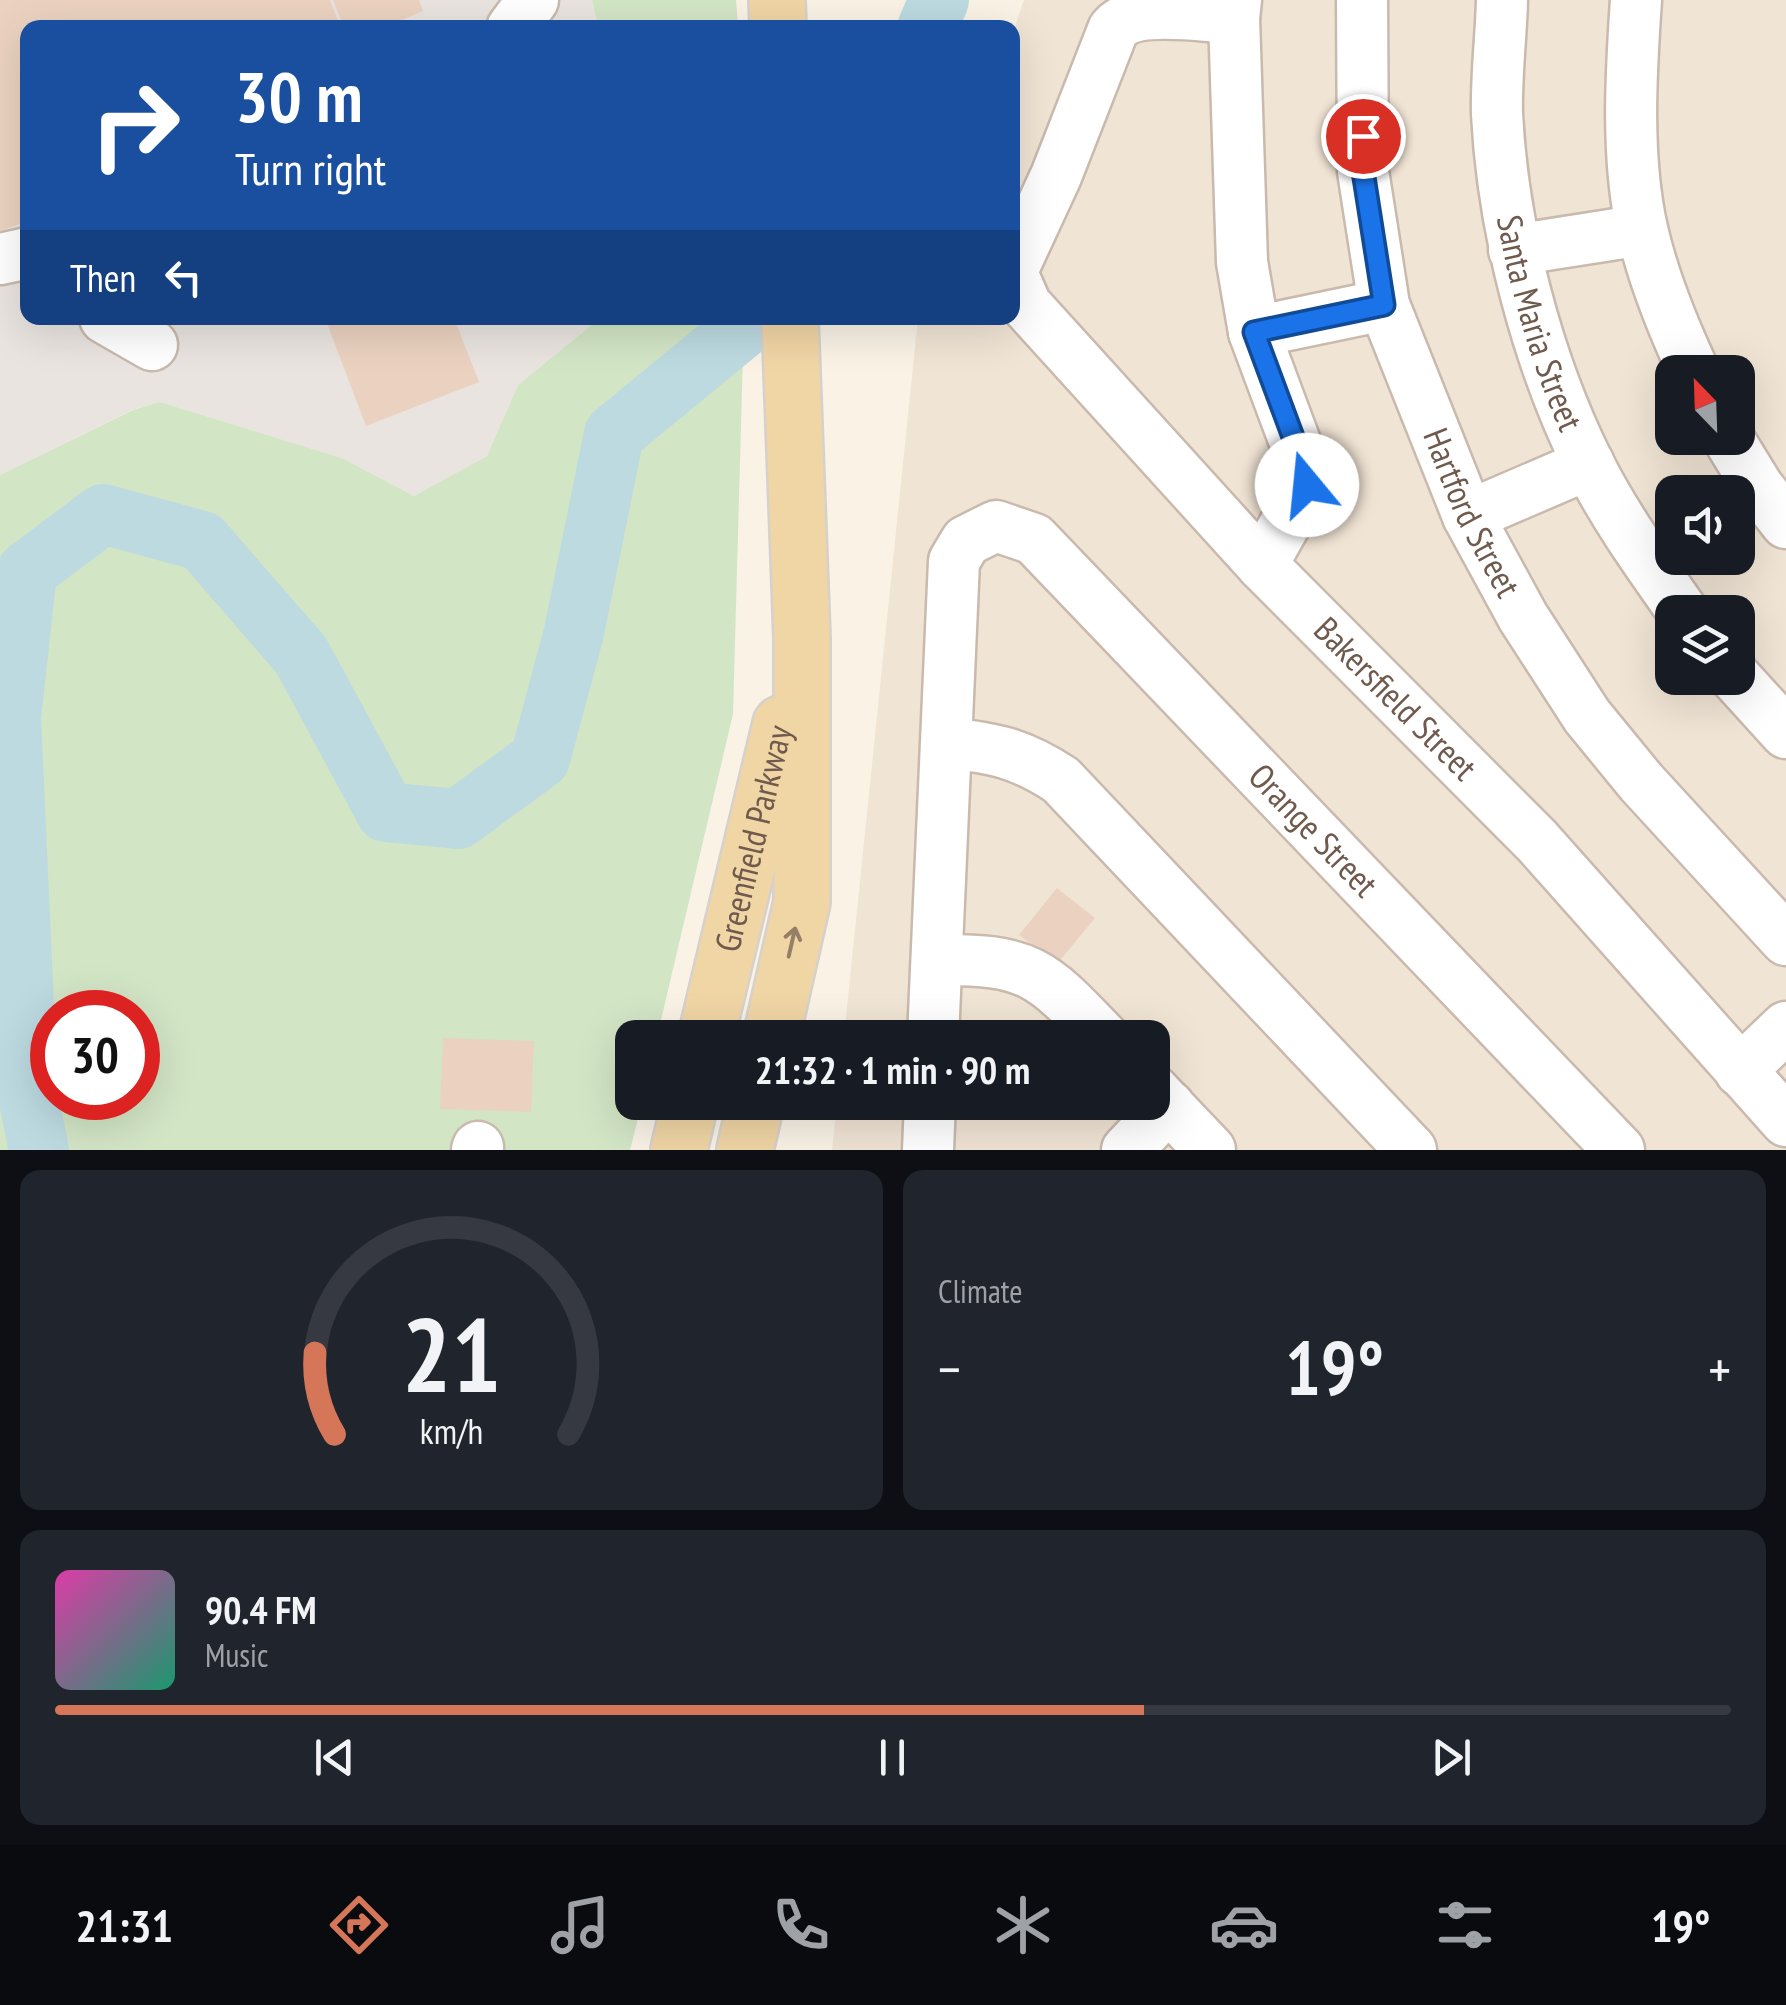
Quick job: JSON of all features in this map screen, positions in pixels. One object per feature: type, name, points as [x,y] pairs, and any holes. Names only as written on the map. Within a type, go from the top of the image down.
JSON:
[{"type":"main road","name":"Greenfield Parkway","points":[[774,1020],[802,902],[802,638],[791,343]]},
{"type":"main road","name":"Greenfield Parkway","points":[[710,1020],[802,638]]},
{"type":"main road","points":[[678,1150],[686,1120]]},
{"type":"main road","points":[[745,1150],[752,1120]]},
{"type":"street","name":"Hartford Street","points":[[1362,0],[1363,171],[1384,305],[1468,516],[1523,617],[1587,716],[1641,782],[1786,940]]},
{"type":"street","name":"Santa Maria Street","points":[[1502,0],[1498,114],[1514,250],[1548,363],[1589,464],[1671,595]]},
{"type":"street","points":[[1636,0],[1633,167],[1642,230],[1686,355]]},
{"type":"street","points":[[1235,9],[1242,262],[1254,332],[1302,461],[1307,485],[1262,565]]},
{"type":"street","name":"Bakersfield Street","points":[[1020,255],[1120,20],[1138,13],[1235,9]]},
{"type":"street","points":[[1514,250],[1642,230]]},
{"type":"street","name":"Bakersfield Street","points":[[1020,291],[1026,305],[1262,565],[1537,841],[1786,1121]]},
{"type":"street","points":[[1254,332],[1384,305]]},
{"type":"street","points":[[117,325],[152,345]]},
{"type":"street","points":[[1738,455],[1786,523]]},
{"type":"street","points":[[1468,516],[1589,464]]},
{"type":"street","name":"Orange Street","points":[[946,742],[954,561],[966,541],[996,526],[1034,539],[1618,1150]]},
{"type":"street","points":[[1751,695],[1786,733]]},
{"type":"street","points":[[934,1020],[946,742],[998,748],[1032,760],[1060,780],[1411,1150]]},
{"type":"street","points":[[936,960],[986,960],[1022,967],[1050,984],[1086,1020]]},
{"type":"street","points":[[1740,1071],[1786,1027]]},
{"type":"street","points":[[1170,1107],[1210,1150]]},
{"type":"street","points":[[928,1150],[929,1120]]},
{"type":"street","points":[[1127,1150],[1146,1120]]},
{"type":"shaded area","points":[[0,0],[592,0],[596,20],[20,20],[20,325],[591,325],[518,385],[487,456],[414,496],[342,458],[160,402],[132,410],[0,475]]},
{"type":"shaded area","points":[[1024,0],[1786,0],[1786,1150],[832,1150],[835,1120],[1170,1120],[1170,1020],[846,1020],[917,325],[1020,325],[1017,20]]},
{"type":"green space","points":[[592,0],[736,0],[737,20],[596,20]]},
{"type":"green space","points":[[591,325],[744,325],[733,714],[661,1020],[615,1020],[615,1120],[638,1120],[630,1150],[0,1150],[0,475],[133,410],[160,402],[342,458],[414,496],[487,456],[518,385]]},
{"type":"building","points":[[0,0],[330,0],[338,20],[20,20],[20,224],[0,231]]},
{"type":"building","points":[[333,0],[419,0],[423,11],[402,20],[341,20]]},
{"type":"building","points":[[328,325],[457,325],[479,382],[366,426]]},
{"type":"building","points":[[1057,888],[1095,918],[1057,964],[1019,935]]},
{"type":"building","points":[[443,1038],[534,1041],[531,1112],[440,1109]]},
{"type":"waterway","points":[[930,20],[939,0]]},
{"type":"waterway","points":[[39,1150],[28,1096],[11,717],[27,571],[103,514],[202,541],[301,655],[386,812],[458,819],[540,759],[574,632],[614,434],[746,325]]},
{"type":"route","points":[[1307,485],[1302,461],[1254,332],[1384,305],[1363,171],[1363,136]]}]
